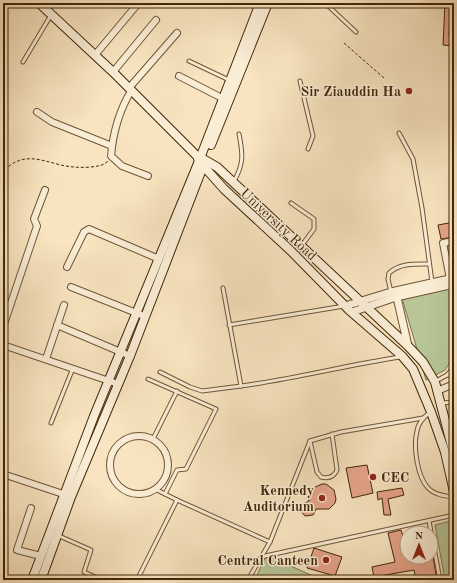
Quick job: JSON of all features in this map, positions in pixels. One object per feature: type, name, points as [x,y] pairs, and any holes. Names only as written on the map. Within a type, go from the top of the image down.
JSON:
[{"type":"main road","name":"University Road","points":[[39,3],[112,72],[201,160],[224,190],[290,250],[345,306],[402,356],[413,369],[432,412],[445,452],[454,492]]},
{"type":"main road","points":[[41,580],[57,535],[130,356],[222,98],[260,3]]},
{"type":"main road","points":[[32,580],[63,494],[120,351],[268,3]]},
{"type":"main road","points":[[201,160],[217,167],[360,300],[423,362],[435,382],[454,451]]},
{"type":"street","points":[[95,56],[136,6]]},
{"type":"street","points":[[112,72],[156,20]]},
{"type":"street","points":[[148,176],[122,166],[111,156],[112,146],[117,124],[130,90],[177,33]]},
{"type":"street","points":[[179,76],[222,98]]},
{"type":"street","points":[[37,112],[52,122],[112,146]]},
{"type":"street","points":[[3,327],[38,226],[34,219],[45,190]]},
{"type":"street","points":[[67,267],[84,232],[89,230],[159,260]]},
{"type":"street","points":[[453,280],[443,243],[454,240]]},
{"type":"street","points":[[345,306],[360,300],[453,280]]},
{"type":"street","points":[[352,312],[394,293],[432,282],[453,280]]},
{"type":"street","points":[[71,287],[144,316]]},
{"type":"street","points":[[394,293],[410,348],[402,356]]},
{"type":"street","points":[[46,359],[64,305]]},
{"type":"street","points":[[57,325],[130,356]]},
{"type":"street","points":[[3,345],[118,384]]},
{"type":"street","points":[[437,391],[454,384]]},
{"type":"street","points":[[139,435],[153,439],[160,444],[167,454],[169,466],[165,476],[155,489],[150,493],[138,495],[127,493],[117,486],[111,476],[109,465],[111,454],[118,444],[128,438],[139,435]]},
{"type":"street","points":[[3,474],[63,494]]},
{"type":"street","points":[[31,508],[17,550],[41,556]]},
{"type":"lane","points":[[325,3],[356,32]]},
{"type":"lane","points":[[23,62],[52,15]]},
{"type":"lane","points":[[189,61],[229,80]]},
{"type":"lane","points":[[300,81],[313,136],[308,149]]},
{"type":"lane","points":[[399,132],[413,159],[432,282]]},
{"type":"lane","points":[[233,182],[241,168],[242,150],[239,134]]},
{"type":"lane","points":[[291,203],[314,219],[314,229],[301,246]]},
{"type":"lane","points":[[394,293],[388,279],[389,273],[403,266],[429,264]]},
{"type":"lane","points":[[223,288],[241,386]]},
{"type":"lane","points":[[229,326],[345,306]]},
{"type":"lane","points":[[160,372],[190,387],[202,391],[269,382],[354,364],[402,356]]},
{"type":"lane","points":[[435,382],[447,375],[454,367]]},
{"type":"lane","points":[[51,423],[73,368]]},
{"type":"lane","points":[[447,375],[454,375]]},
{"type":"lane","points":[[148,379],[216,408],[186,469],[177,470],[165,494]]},
{"type":"lane","points":[[153,439],[177,391]]},
{"type":"lane","points":[[440,404],[454,402]]},
{"type":"lane","points":[[310,441],[332,434],[423,418],[432,412]]},
{"type":"lane","points":[[423,418],[417,430],[418,469],[428,487],[441,496],[454,497]]},
{"type":"lane","points":[[310,441],[317,472],[321,477],[329,478],[336,474],[337,470],[332,434]]},
{"type":"lane","points":[[248,580],[270,542],[310,441]]},
{"type":"lane","points":[[155,489],[270,542]]},
{"type":"lane","points":[[138,576],[177,500]]},
{"type":"lane","points":[[260,559],[265,556],[454,516]]},
{"type":"lane","points":[[429,521],[440,580]]},
{"type":"lane","points":[[57,535],[91,550],[84,572],[102,580]]},
{"type":"path","points":[[344,43],[384,78]]},
{"type":"path","points":[[3,177],[5,170],[11,164],[22,159],[43,159],[77,168],[103,165],[111,156]]},
{"type":"green space","points":[[454,243],[454,268],[450,269],[446,248],[448,244]]},
{"type":"green space","points":[[454,286],[454,356],[445,370],[426,380],[402,298]]},
{"type":"green space","points":[[454,520],[454,580],[445,580],[439,547],[439,525],[435,525]]},
{"type":"green space","points":[[266,555],[322,580],[255,580]]},
{"type":"building","points":[[445,3],[451,3],[449,36],[454,36],[454,46],[443,45]]},
{"type":"building","points":[[454,222],[454,237],[441,239],[438,225]]},
{"type":"building","points":[[367,465],[373,493],[352,498],[346,468]]},
{"type":"building","points":[[326,484],[334,490],[336,499],[335,503],[329,509],[316,509],[313,515],[305,516],[300,510],[301,505],[309,501],[309,495],[313,488]]},
{"type":"building","points":[[402,488],[404,495],[388,499],[391,515],[384,515],[382,498],[378,500],[377,492]]},
{"type":"building","points":[[399,530],[399,565],[434,565],[437,580],[416,580],[414,570],[374,577],[372,567],[395,562],[388,533]]},
{"type":"building","points":[[314,548],[342,557],[335,576],[307,568]]},
{"type":"place","name":"Sir Ziauddin Ha","points":[[409,91]]},
{"type":"place","name":"CEC","points":[[373,477]]},
{"type":"place","name":"Kennedy Auditorium","points":[[322,498]]},
{"type":"place","name":"Central Canteen","points":[[326,560]]}]
